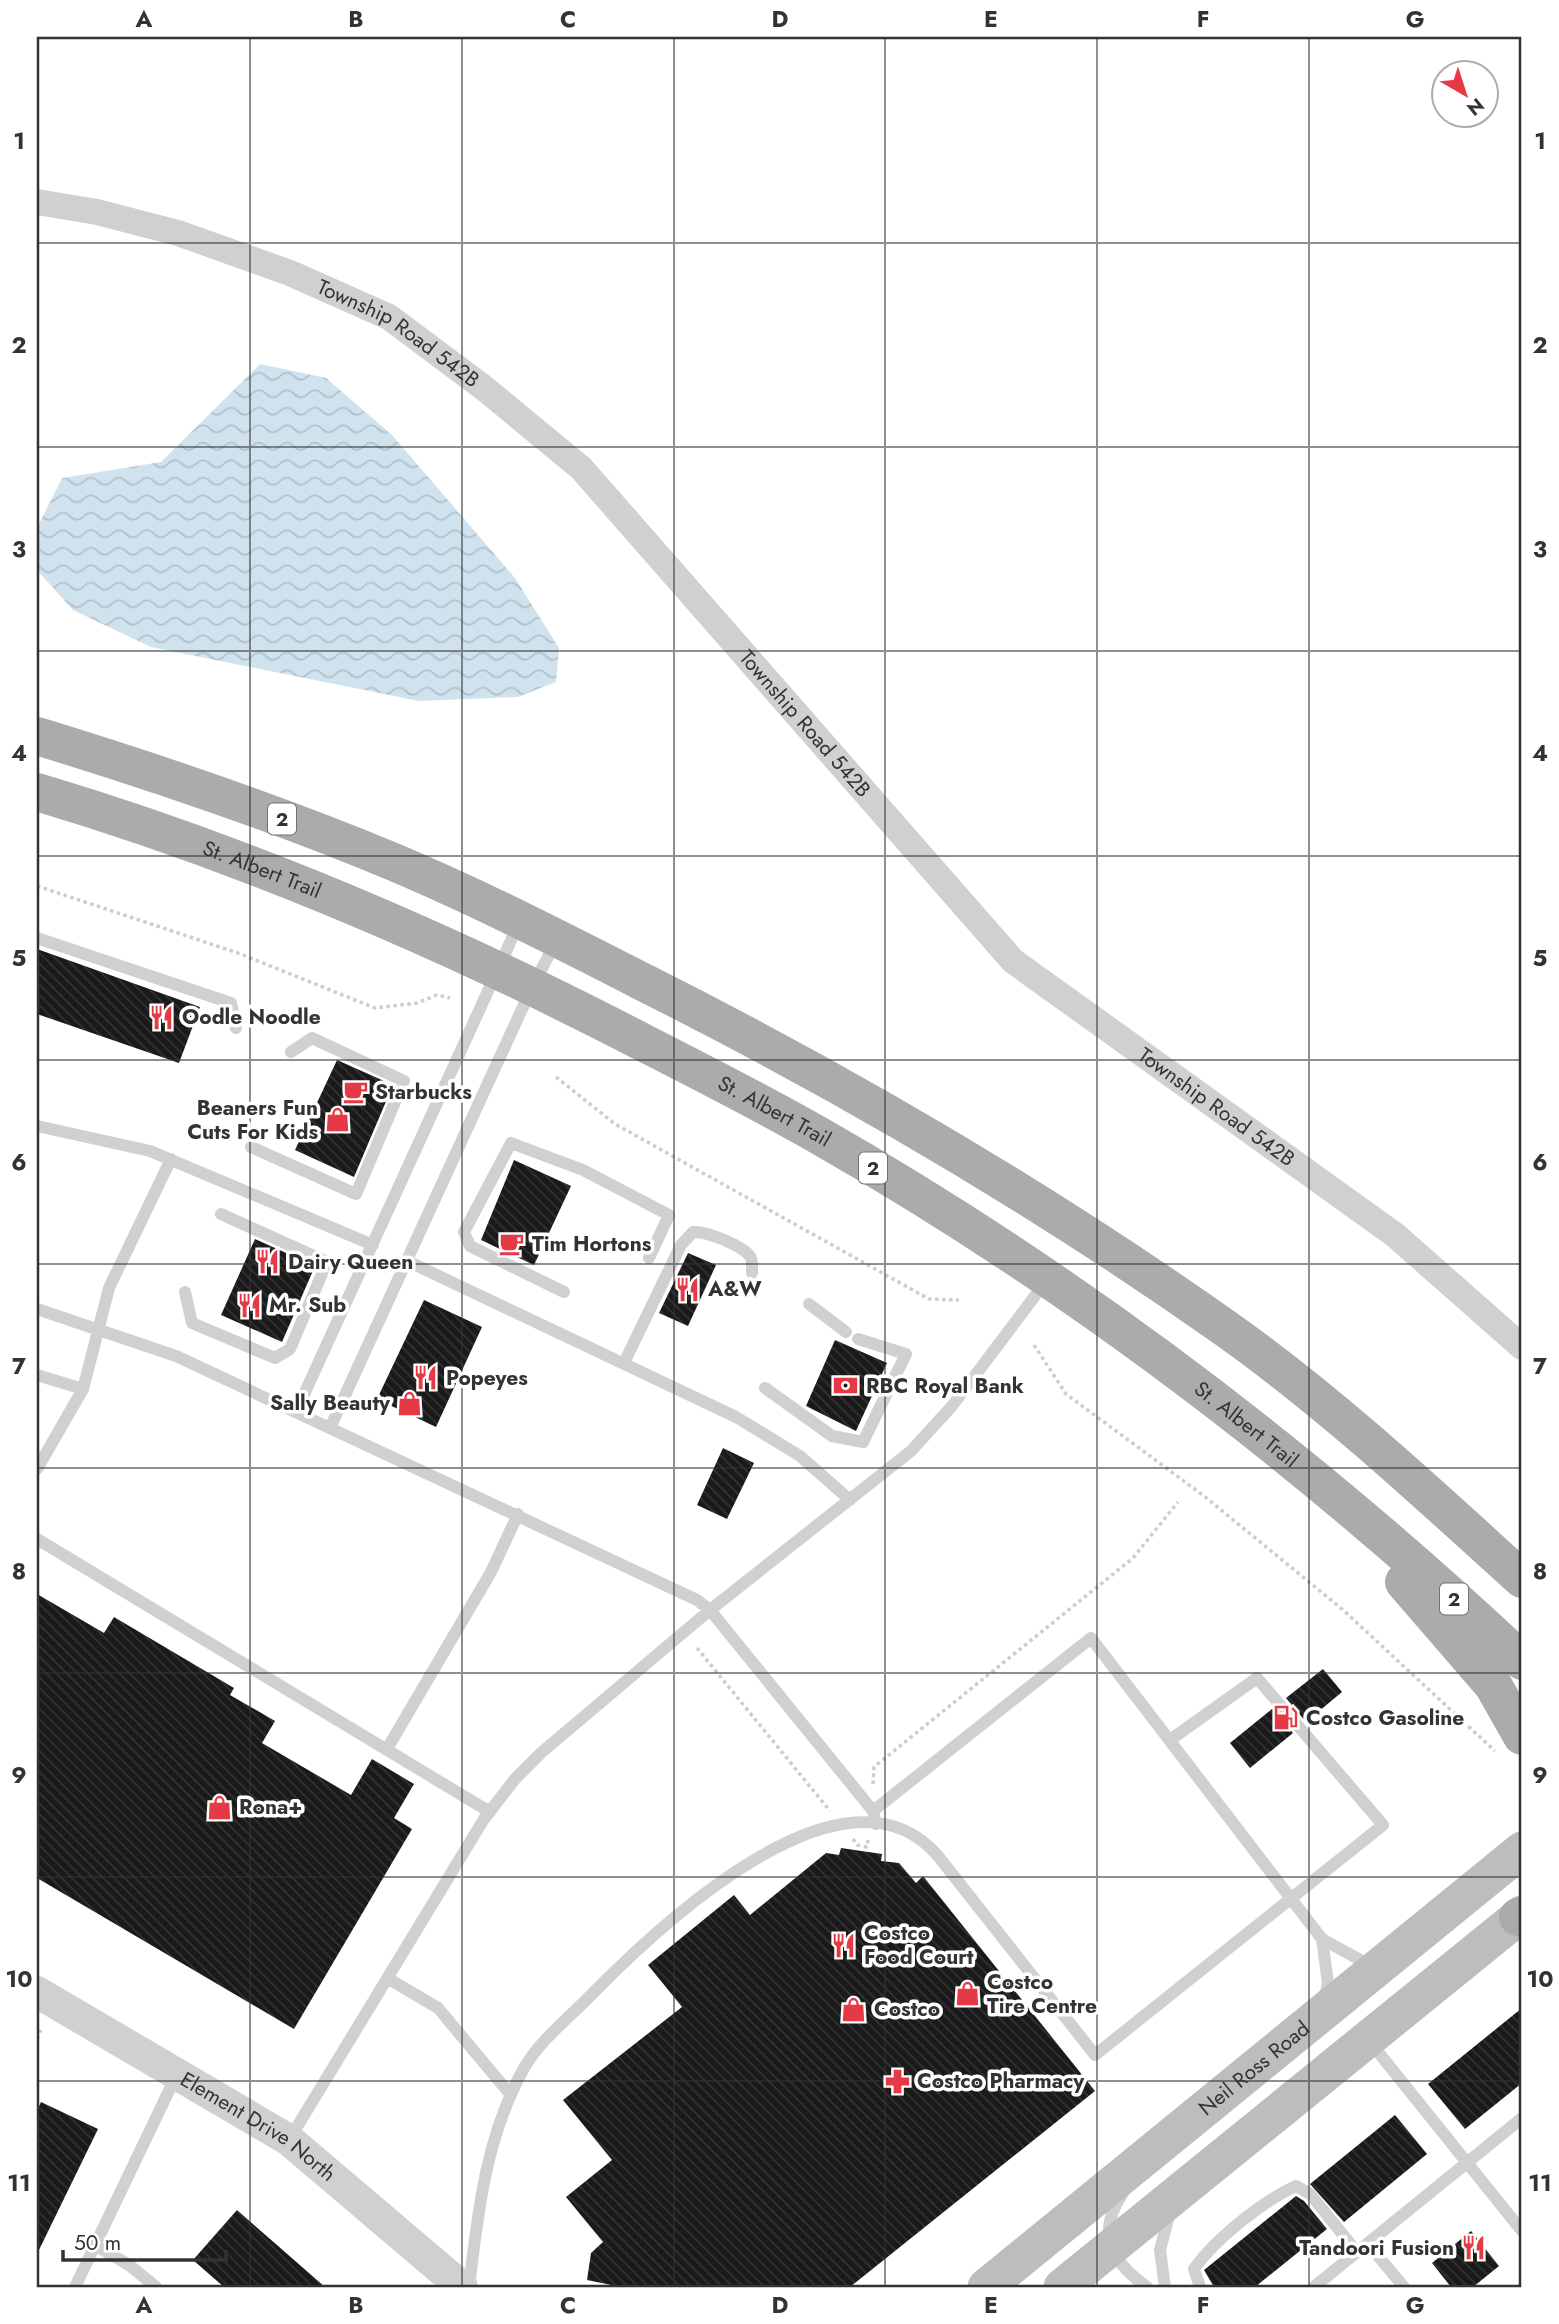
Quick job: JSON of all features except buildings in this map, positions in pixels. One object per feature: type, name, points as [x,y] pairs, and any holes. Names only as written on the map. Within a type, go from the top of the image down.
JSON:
[{"type":"main road","name":"2","points":[[37,736],[236,801],[395,863],[558,938],[780,1051],[895,1116],[1112,1252],[1227,1329],[1403,1469],[1522,1579]]},
{"type":"main road","name":"St. Albert Trail","points":[[37,792],[288,879],[497,968],[819,1135],[1048,1279],[1249,1427],[1385,1537],[1522,1661]]},
{"type":"main road","points":[[1385,1537],[1389,1565],[1493,1685],[1512,1746]]},
{"type":"main road","name":"Neil Ross Road","points":[[986,2287],[1522,1850]]},
{"type":"main road","points":[[1062,2287],[1521,1916]]},
{"type":"street","name":"Township Road 542B","points":[[37,202],[97,212],[178,233],[290,273],[389,317],[484,388],[581,468],[1013,961],[1395,1235],[1522,1347]]},
{"type":"street","name":"Element Drive North","points":[[37,1992],[289,2140],[462,2287]]},
{"type":"lane","points":[[296,1412],[520,919]]},
{"type":"lane","points":[[37,938],[231,1003],[236,1028]]},
{"type":"lane","points":[[330,1428],[533,985],[558,938]]},
{"type":"lane","points":[[251,1147],[356,1194],[404,1081],[312,1038],[291,1052]]},
{"type":"lane","points":[[37,1126],[150,1151],[373,1245]]},
{"type":"lane","points":[[564,1292],[470,1246],[464,1232],[511,1143],[583,1170],[669,1215],[649,1258]]},
{"type":"lane","points":[[37,1469],[83,1388],[109,1288],[171,1160]]},
{"type":"lane","points":[[185,1292],[192,1323],[275,1358],[290,1349],[327,1262],[221,1214]]},
{"type":"lane","points":[[624,1363],[681,1245],[693,1232],[708,1232],[747,1254],[752,1263],[752,1273]]},
{"type":"lane","points":[[407,1261],[736,1418],[800,1455],[850,1500]]},
{"type":"lane","points":[[289,2140],[490,1812],[514,1779],[542,1752],[710,1610],[911,1451],[930,1431],[1048,1279]]},
{"type":"lane","points":[[765,1388],[832,1436],[863,1442],[906,1354],[852,1336],[809,1304]]},
{"type":"lane","points":[[37,1309],[176,1356],[674,1588],[710,1610],[872,1809],[873,1824]]},
{"type":"lane","points":[[37,1375],[83,1388]]},
{"type":"lane","points":[[387,1749],[486,1580],[518,1514]]},
{"type":"lane","points":[[37,1539],[490,1812]]},
{"type":"lane","points":[[872,1809],[1091,1638],[1322,1939],[1377,1969]]},
{"type":"lane","points":[[469,2287],[484,2169],[510,2094],[533,2055],[640,1945],[742,1866],[815,1829],[873,1824],[916,1834],[928,1844],[1094,2055],[1382,1825],[1257,1678],[1170,1740]]},
{"type":"lane","points":[[1321,2014],[1328,1983],[1322,1939]]},
{"type":"lane","points":[[389,1979],[438,2008],[510,2094]]},
{"type":"lane","points":[[1368,2039],[1522,2231]]},
{"type":"lane","points":[[75,2287],[178,2073]]},
{"type":"lane","points":[[1147,2287],[1110,2247],[1107,2227],[1115,2204],[1140,2170],[1196,2117]]},
{"type":"lane","points":[[1314,2287],[1522,2118]]},
{"type":"lane","points":[[1165,2287],[1160,2250],[1165,2225],[1176,2201],[1199,2176]]},
{"type":"lane","points":[[1200,2287],[1194,2269],[1206,2253],[1279,2194],[1296,2186],[1310,2194],[1357,2252]]},
{"type":"lane","points":[[1368,2244],[1404,2287]]},
{"type":"lane","points":[[95,2245],[129,2265],[156,2287]]},
{"type":"path","points":[[37,886],[238,953],[375,1007],[417,1003],[437,995],[450,998]]},
{"type":"path","points":[[556,1077],[615,1124],[929,1300],[959,1300]]},
{"type":"path","points":[[1034,1345],[1066,1394],[1204,1496],[1512,1746]]},
{"type":"path","points":[[872,1809],[874,1767],[1133,1558],[1178,1502]]},
{"type":"path","points":[[698,1648],[857,1845],[867,1847],[873,1824]]},
{"type":"path","points":[[37,2039],[41,2030]]},
{"type":"water","points":[[260,364],[326,378],[392,435],[515,578],[559,648],[556,682],[518,697],[419,701],[151,647],[73,610],[37,570],[38,526],[62,478],[161,462]]},
{"type":"place","name":"Oodle Noodle","points":[[162,1017]]},
{"type":"place","name":"Starbucks","points":[[355,1092]]},
{"type":"place","name":"Beaners Fun Cuts For Kids","points":[[338,1120]]},
{"type":"place","name":"Tim Hortons","points":[[512,1244]]},
{"type":"place","name":"Dairy Queen","points":[[268,1262]]},
{"type":"place","name":"A&W","points":[[688,1289]]},
{"type":"place","name":"Mr. Sub","points":[[249,1305]]},
{"type":"place","name":"Popeyes","points":[[426,1378]]},
{"type":"place","name":"RBC Royal Bank","points":[[846,1386]]},
{"type":"place","name":"Sally Beauty","points":[[410,1403]]},
{"type":"place","name":"Costco Gasoline","points":[[1286,1718]]},
{"type":"place","name":"Rona+","points":[[219,1807]]},
{"type":"place","name":"Costco Food Court","points":[[844,1945]]},
{"type":"place","name":"Costco Tire Centre","points":[[967,1994]]},
{"type":"place","name":"Costco","points":[[854,2009]]},
{"type":"place","name":"Costco Pharmacy","points":[[897,2081]]},
{"type":"place","name":"Tandoori Fusion","points":[[1474,2248]]}]
